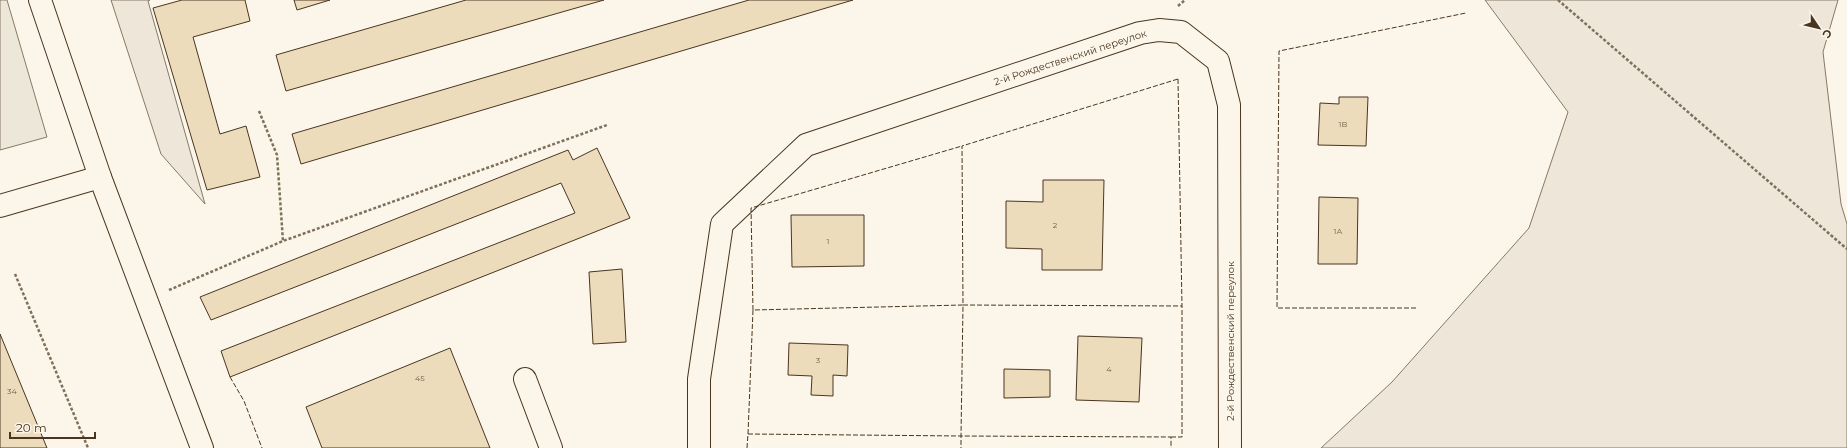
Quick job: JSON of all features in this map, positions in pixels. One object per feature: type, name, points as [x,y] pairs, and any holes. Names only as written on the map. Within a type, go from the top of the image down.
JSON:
[{"type":"street","points":[[40,0],[100,177],[202,448]]},
{"type":"street","name":"2-й Рождественский переулок","points":[[699,448],[699,379],[722,224],[806,145],[1140,33],[1160,30],[1181,32],[1218,61],[1229,105],[1230,448]]},
{"type":"street","points":[[0,206],[100,177]]},
{"type":"street","points":[[525,379],[551,448]]},
{"type":"path","points":[[1558,0],[1847,249]]},
{"type":"path","points":[[259,111],[278,155],[283,241]]},
{"type":"path","points":[[147,300],[283,241],[607,125]]},
{"type":"path","points":[[15,274],[88,448]]},
{"type":"shaded area","points":[[0,0],[7,0],[47,137],[0,150]]},
{"type":"shaded area","points":[[111,0],[150,0],[148,1],[205,204],[161,154]]},
{"type":"shaded area","points":[[1485,0],[1838,0],[1823,52],[1841,204],[1847,224],[1847,448],[1321,448],[1392,382],[1529,228],[1568,112]]},
{"type":"building","points":[[182,0],[245,0],[250,21],[193,37],[220,134],[246,126],[260,177],[207,190],[153,8]]},
{"type":"building","points":[[294,0],[330,0],[297,10]]},
{"type":"building","points":[[466,0],[604,0],[286,91],[276,55]]},
{"type":"building","points":[[749,0],[853,0],[301,164],[292,134]]},
{"type":"building","points":[[1339,97],[1368,97],[1366,146],[1318,145],[1320,103],[1339,104]]},
{"type":"building","points":[[597,148],[630,218],[230,377],[221,351],[575,213],[561,183],[211,320],[200,297],[568,150],[573,160]]},
{"type":"building","points":[[1043,180],[1104,180],[1102,270],[1042,270],[1042,249],[1006,248],[1006,201],[1043,202]]},
{"type":"building","points":[[1319,197],[1358,198],[1357,264],[1318,264]]},
{"type":"building","points":[[791,215],[864,215],[864,266],[792,267]]},
{"type":"building","points":[[622,269],[626,342],[593,344],[589,272]]},
{"type":"building","points":[[0,334],[47,448],[0,448]]},
{"type":"building","points":[[1078,336],[1142,338],[1139,402],[1076,400]]},
{"type":"building","points":[[789,343],[848,345],[847,376],[833,375],[833,396],[811,395],[812,376],[788,375]]},
{"type":"building","points":[[450,348],[490,448],[322,448],[306,407]]},
{"type":"building","points":[[1004,369],[1050,370],[1050,397],[1004,398]]},
{"type":"fence","points":[[1416,308],[1277,308],[1279,51],[1466,13]]},
{"type":"fence","points":[[1178,79],[1182,306],[963,305],[962,146],[1178,79]]},
{"type":"fence","points":[[753,310],[751,208],[962,146]]},
{"type":"fence","points":[[748,434],[753,310],[963,305],[961,436],[1171,437],[1171,448]]},
{"type":"fence","points":[[1171,437],[1182,437],[1182,306]]},
{"type":"fence","points":[[230,377],[244,401],[262,448]]},
{"type":"fence","points":[[747,448],[748,434],[961,436],[961,448]]}]
